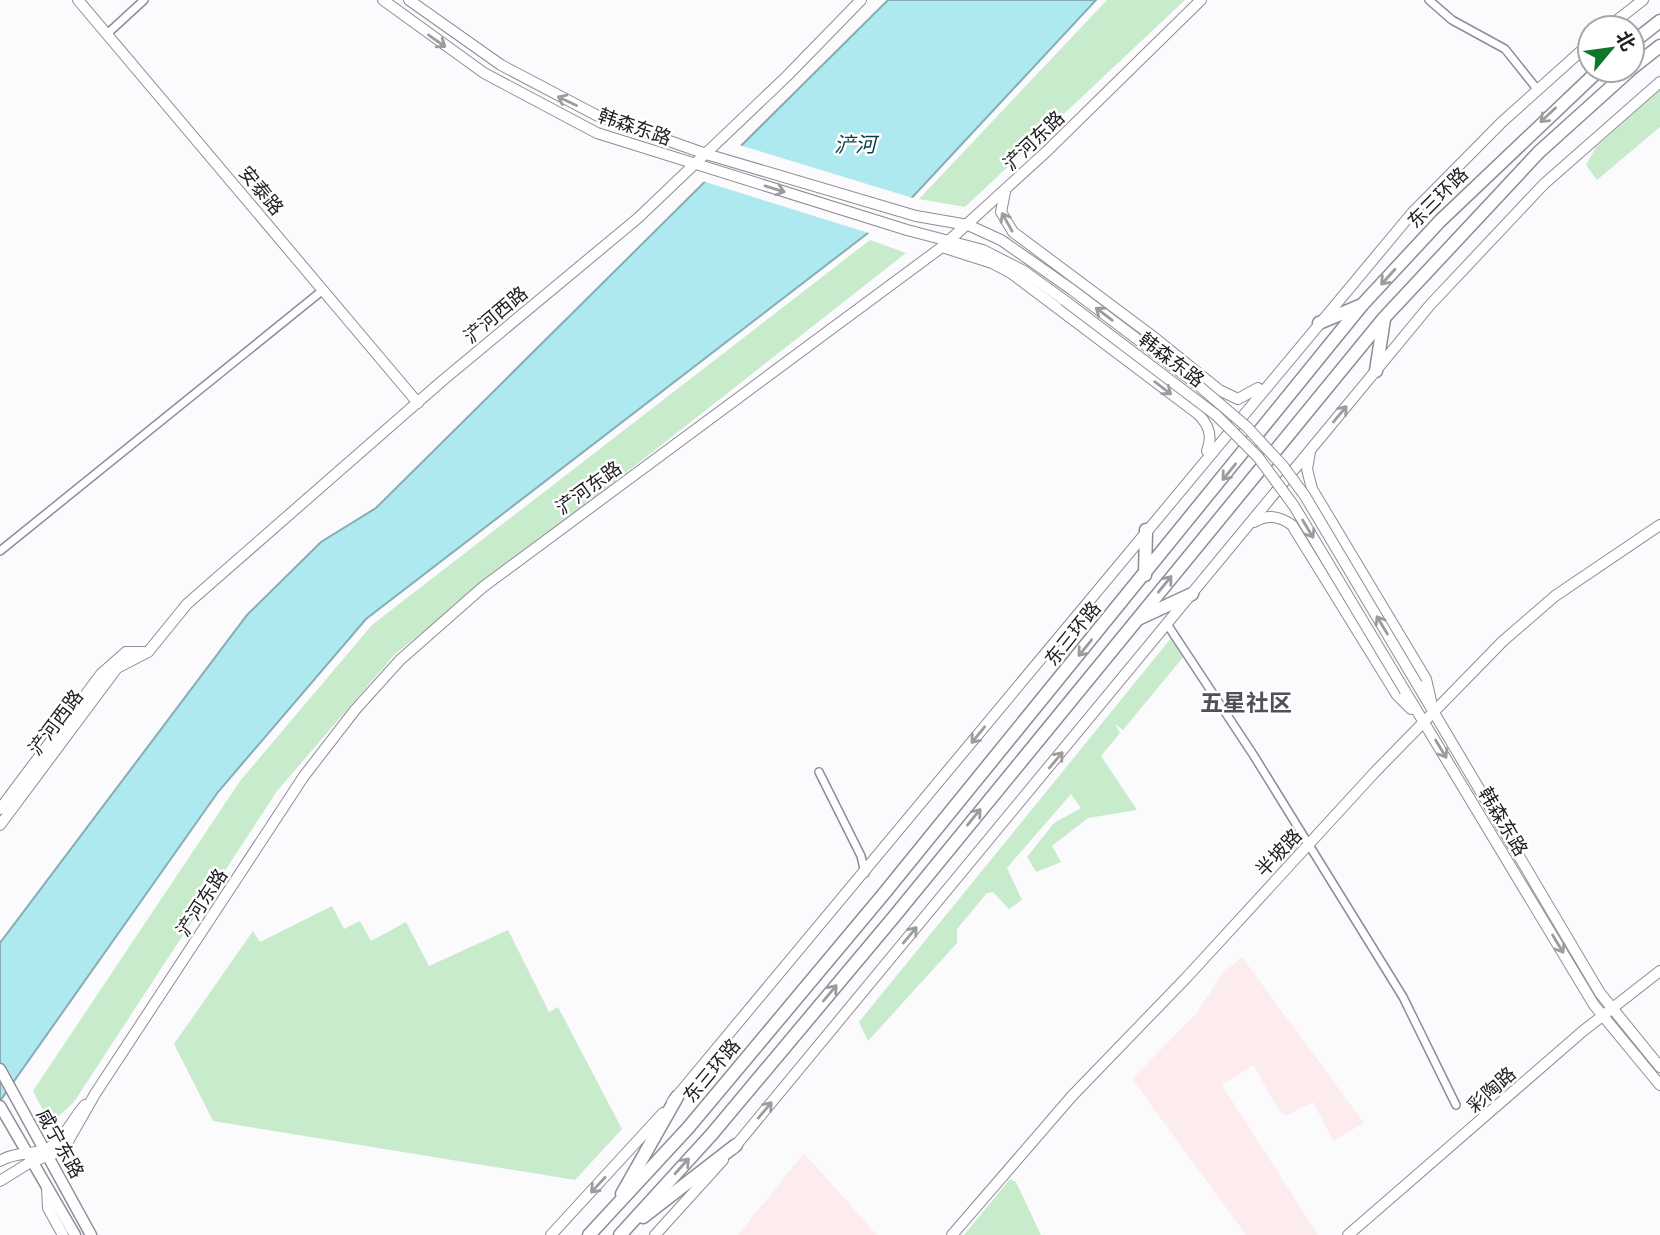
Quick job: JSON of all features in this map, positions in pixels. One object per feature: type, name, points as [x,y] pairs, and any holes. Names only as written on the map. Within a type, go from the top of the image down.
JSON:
[{"type":"highway","points":[[1646,32],[1660,20]]},
{"type":"highway","points":[[1646,57],[1660,46]]},
{"type":"highway","name":"东三环路","points":[[589,1235],[696,1118],[1145,575],[1362,305],[1449,211],[1584,84]]},
{"type":"highway","points":[[624,1231],[712,1134],[1384,318],[1539,152],[1614,84]]},
{"type":"highway","points":[[1319,323],[1362,305]]},
{"type":"highway","points":[[1376,371],[1384,318]]},
{"type":"highway","points":[[1145,575],[1146,530]]},
{"type":"highway","points":[[1136,620],[1192,594]]},
{"type":"highway","points":[[617,1204],[677,1097]]},
{"type":"highway","points":[[624,1231],[690,1184],[736,1145]]},
{"type":"main road","name":"安泰路","points":[[78,0],[418,403]]},
{"type":"main road","name":"韩森东路","points":[[383,0],[484,73],[539,105],[597,132],[946,243],[982,250],[1024,271],[1200,402],[1258,457],[1294,506],[1601,1015],[1660,1085]]},
{"type":"main road","name":"韩森东路","points":[[409,0],[500,65],[551,93],[643,134],[916,216],[968,225],[1001,240],[1071,289],[1199,386],[1247,427],[1283,466],[1305,496],[1610,1009],[1660,1067]]},
{"type":"main road","name":"浐河西路","points":[[0,825],[117,668],[149,652],[187,604],[418,403],[638,218],[861,0]]},
{"type":"main road","name":"浐河东路","points":[[0,1161],[11,1155],[30,1157],[65,1147],[95,1094],[304,776],[355,710],[400,660],[483,587],[968,225],[1201,0]]},
{"type":"main road","points":[[1625,14],[1643,0]]},
{"type":"main road","points":[[551,1235],[677,1097],[865,873],[1198,466],[1412,213],[1537,89],[1576,55]]},
{"type":"main road","points":[[655,1235],[736,1145],[1430,305],[1527,202],[1660,82]]},
{"type":"main road","points":[[1006,190],[1001,204],[1004,222],[1025,243],[1231,397],[1244,397],[1275,375]]},
{"type":"main road","points":[[946,243],[1011,273],[1198,414],[1206,422],[1211,441],[1198,466]]},
{"type":"main road","points":[[1025,243],[1037,264],[1056,266]]},
{"type":"main road","points":[[1311,449],[1307,469],[1312,489],[1426,679],[1434,712]]},
{"type":"main road","points":[[1250,524],[1272,517],[1281,518],[1292,525],[1397,695],[1425,721]]},
{"type":"main road","name":"半坡路","points":[[952,1235],[1072,1096],[1503,641],[1555,596],[1660,525]]},
{"type":"main road","name":"浐河西路","points":[[0,809],[101,674],[126,653],[149,652]]},
{"type":"main road","name":"彩陶路","points":[[1348,1235],[1601,1015],[1660,971]]},
{"type":"main road","name":"咸宁东路","points":[[0,1069],[91,1235]]},
{"type":"main road","name":"咸宁东路","points":[[0,1106],[75,1235]]},
{"type":"main road","name":"浐河东路","points":[[0,1181],[30,1157]]},
{"type":"main road","points":[[46,1183],[48,1208],[63,1235]]},
{"type":"street","points":[[107,34],[144,0]]},
{"type":"street","points":[[1429,0],[1452,20],[1505,50],[1537,89]]},
{"type":"street","points":[[0,551],[323,290]]},
{"type":"street","points":[[1167,624],[1309,844],[1403,997],[1456,1105]]},
{"type":"street","points":[[819,772],[861,856],[865,873]]},
{"type":"shaded area","points":[[1242,957],[1364,1123],[1333,1141],[1313,1102],[1286,1116],[1279,1110],[1253,1065],[1222,1085],[1318,1235],[1246,1235],[1132,1079],[1196,1014],[1222,974]]},
{"type":"shaded area","points":[[804,1153],[877,1235],[738,1235]]},
{"type":"green space","points":[[1107,0],[1185,0],[965,207],[919,199]]},
{"type":"green space","points":[[1660,89],[1660,127],[1597,180],[1586,165],[1596,147]]},
{"type":"green space","points":[[870,240],[906,253],[395,654],[277,791],[74,1102],[50,1124],[33,1091],[240,781],[372,625]]},
{"type":"green space","points":[[1172,637],[1184,656],[1123,730],[1115,724],[1120,733],[1101,756],[1137,810],[1088,818],[1052,846],[1061,862],[1036,872],[1027,857],[1054,823],[1081,808],[1071,794],[1007,868],[1022,900],[1009,909],[993,892],[987,893],[957,929],[957,943],[868,1041],[859,1022]]},
{"type":"green space","points":[[332,906],[344,929],[360,921],[371,941],[406,922],[429,966],[508,930],[549,1012],[558,1007],[622,1129],[575,1180],[213,1121],[174,1044],[253,931],[260,942]]},
{"type":"green space","points":[[1010,1179],[1016,1182],[1041,1235],[964,1235]]},
{"type":"water","name":"浐河","points":[[888,0],[1096,0],[907,203],[366,619],[218,792],[0,1101],[0,943],[247,615],[321,542],[376,508]]},
{"type":"pier","points":[[736,144],[916,199],[872,234],[699,180]]},
{"type":"district","name":"五星社区","points":[[1246,702]]}]
